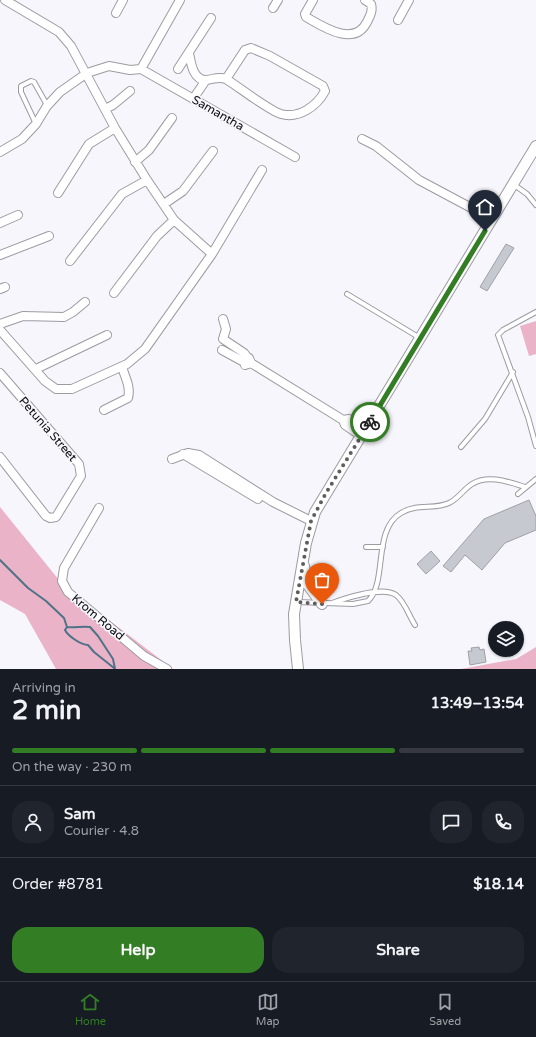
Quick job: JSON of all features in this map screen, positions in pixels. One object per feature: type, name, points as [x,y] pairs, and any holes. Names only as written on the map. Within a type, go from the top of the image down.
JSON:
[{"type":"street","points":[[5,0],[59,32],[71,46],[135,162],[174,220],[212,254]]},
{"type":"street","points":[[116,12],[123,0]]},
{"type":"street","points":[[0,152],[22,139],[36,124],[47,106],[60,92],[87,73],[110,66],[130,70],[141,68],[180,0]]},
{"type":"street","points":[[273,8],[278,0]]},
{"type":"street","points":[[313,0],[305,14],[306,17],[330,30],[348,35],[361,29],[365,25],[372,9],[371,4],[365,0]]},
{"type":"street","points":[[398,20],[409,0]]},
{"type":"street","points":[[178,69],[212,18]]},
{"type":"street","points":[[189,53],[194,72],[197,77],[206,80],[216,77],[226,79],[278,112],[286,115],[303,111],[315,106],[325,91],[323,86],[270,56],[251,48],[244,50],[226,79]]},
{"type":"street","name":"Samantha","points":[[141,68],[295,157]]},
{"type":"street","points":[[193,99],[206,80]]},
{"type":"street","points":[[105,109],[113,105],[130,91]]},
{"type":"street","points":[[135,162],[149,150],[172,118]]},
{"type":"street","points":[[58,193],[89,144],[115,128]]},
{"type":"street","points":[[362,139],[376,146],[419,180],[492,219]]},
{"type":"street","points":[[298,669],[294,626],[296,602],[310,525],[326,493],[364,433],[536,146]]},
{"type":"street","points":[[164,204],[183,191],[213,151]]},
{"type":"street","points":[[0,330],[50,385],[64,390],[72,389],[122,367],[145,349],[212,254],[262,170]]},
{"type":"street","points":[[70,261],[76,251],[100,225],[122,194],[147,180]]},
{"type":"street","points":[[0,223],[18,215]]},
{"type":"street","points":[[114,293],[158,236],[174,220]]},
{"type":"street","points":[[0,255],[48,236]]},
{"type":"street","points":[[0,324],[23,316],[64,316],[85,302]]},
{"type":"street","points":[[223,319],[226,329],[223,339],[244,353],[247,361]]},
{"type":"street","points":[[36,370],[107,335]]},
{"type":"street","points":[[222,350],[247,361],[343,420],[349,420],[364,433]]},
{"type":"street","points":[[104,410],[128,398],[128,382],[122,367]]},
{"type":"street","name":"Petunia Street","points":[[0,373],[79,464],[81,476],[56,517],[50,518],[46,516],[0,457]]},
{"type":"street","points":[[172,459],[183,454],[192,453],[199,455],[310,525]]},
{"type":"street","name":"Krom Road","points":[[99,508],[64,568],[62,582],[71,596],[144,656],[167,669]]},
{"type":"street","points":[[303,560],[308,585],[326,604]]},
{"type":"lane","points":[[36,124],[20,92],[21,86],[30,81],[34,82],[47,106]]},
{"type":"lane","points":[[513,184],[527,194],[536,205]]},
{"type":"lane","points":[[347,294],[421,338]]},
{"type":"lane","points":[[536,312],[503,330],[498,335],[528,417],[536,446]]},
{"type":"lane","points":[[461,447],[485,419],[512,372]]},
{"type":"lane","points":[[518,494],[536,479]]},
{"type":"lane","points":[[296,602],[362,604],[370,600],[374,592],[379,571],[382,547],[390,523],[406,510],[419,506],[449,504],[472,483],[486,480],[502,480],[525,487]]},
{"type":"lane","points":[[366,547],[382,547]]},
{"type":"lane","points":[[326,604],[364,592],[395,595],[415,625]]},
{"type":"shaded area","points":[[536,321],[536,354],[529,356],[520,326]]},
{"type":"shaded area","points":[[0,507],[63,585],[173,669],[56,669],[25,614],[0,600]]},
{"type":"shaded area","points":[[536,647],[536,669],[461,669],[516,659],[524,657],[524,654]]},
{"type":"building","points":[[506,244],[514,248],[487,291],[480,287]]},
{"type":"building","points":[[529,500],[536,516],[536,530],[505,543],[482,570],[465,555],[451,572],[443,566],[484,519]]},
{"type":"building","points":[[431,551],[440,561],[426,574],[417,564]]},
{"type":"building","points":[[479,647],[480,650],[484,649],[486,662],[470,665],[468,651],[472,651],[471,648]]},
{"type":"waterway","points":[[0,560],[28,588],[46,601],[64,618],[67,627],[90,627],[98,636],[113,659],[115,669]]},
{"type":"waterway","points":[[67,627],[65,630],[69,635],[78,642],[88,645],[94,652],[114,668]]},
{"type":"way so far","points":[[322,604],[296,602],[311,521],[326,493],[370,422]]},
{"type":"route","points":[[370,422],[485,231]]}]
